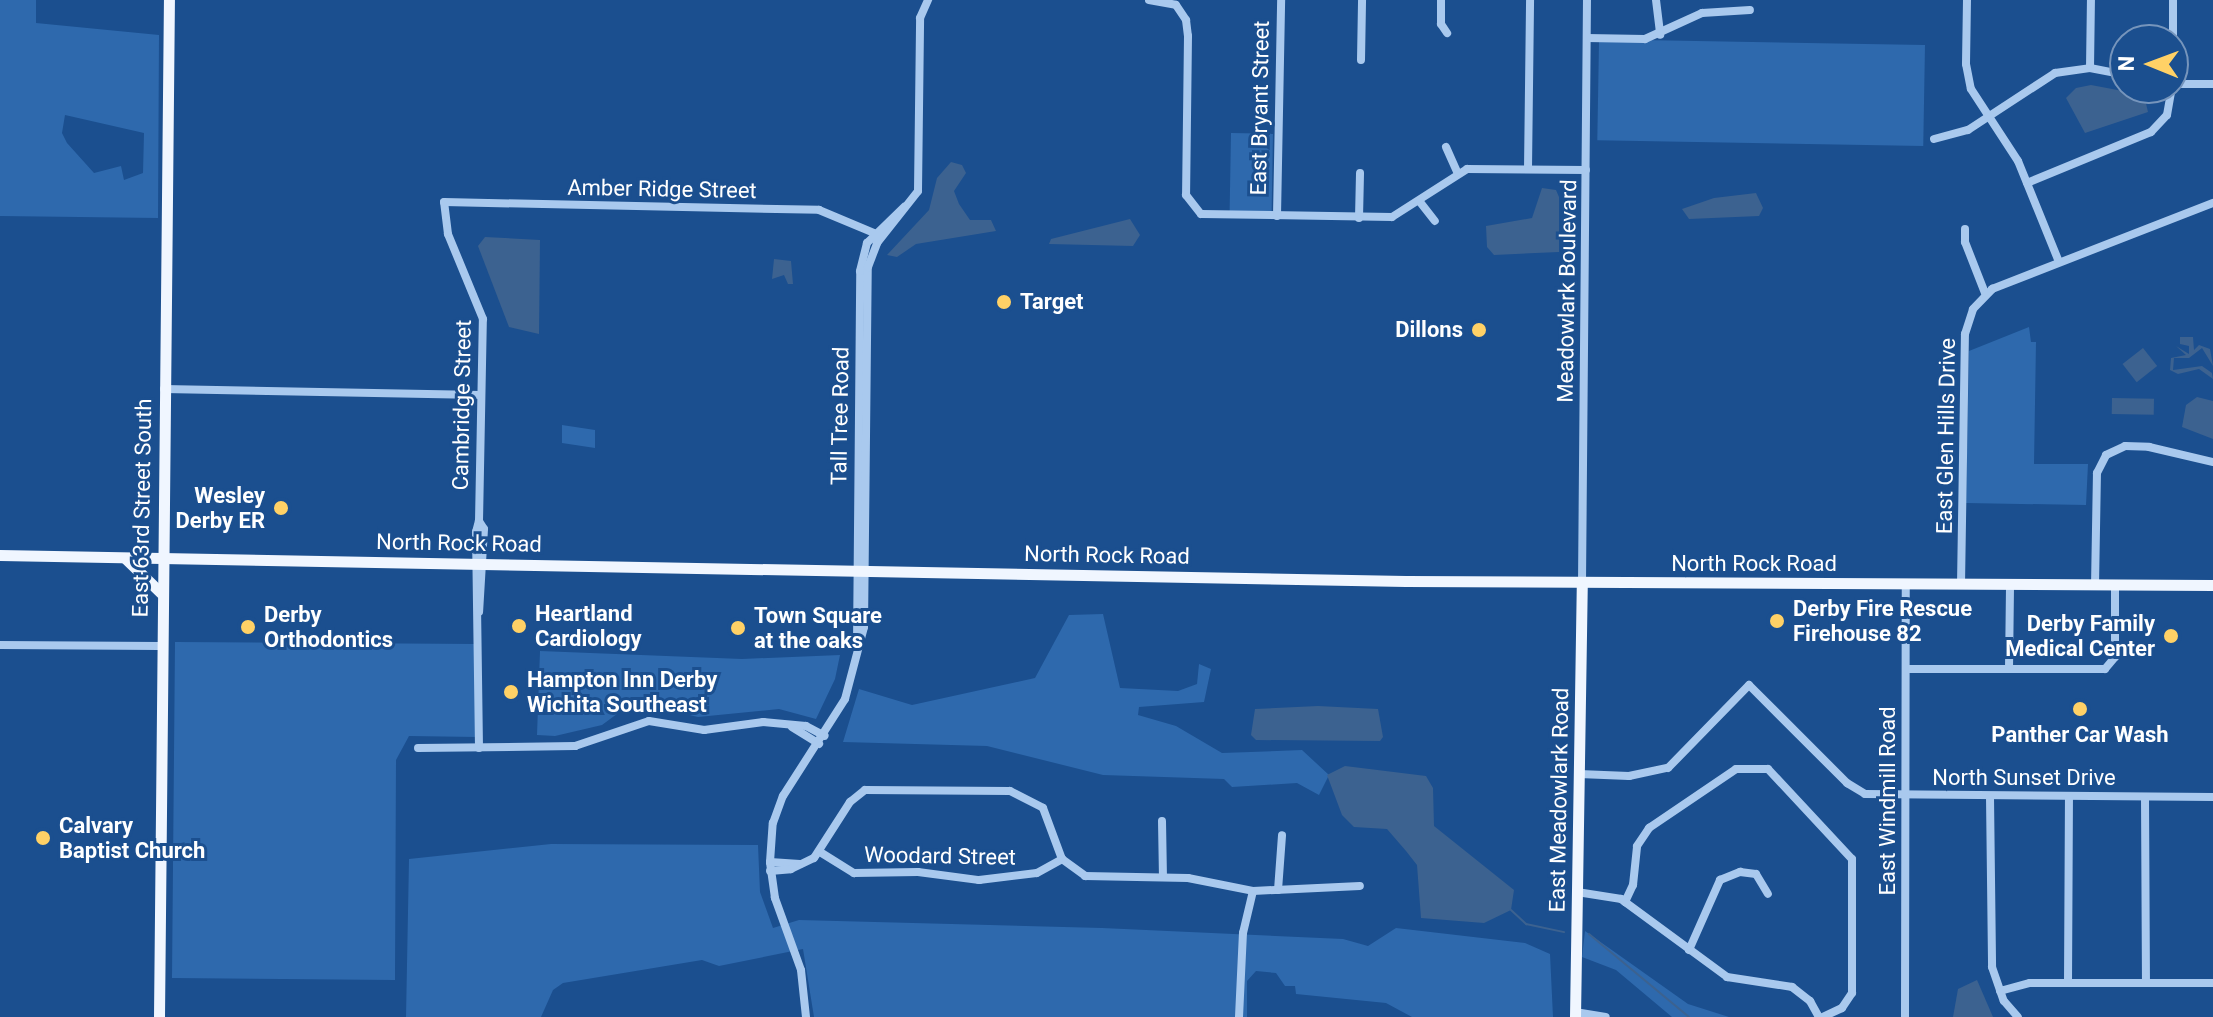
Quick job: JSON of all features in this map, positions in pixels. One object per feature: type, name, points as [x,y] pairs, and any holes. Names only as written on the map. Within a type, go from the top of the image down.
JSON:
[{"type":"main road","name":"East 63rd Street South","points":[[159,1017],[160,646],[169,0]]},
{"type":"main road","name":"North Rock Road","points":[[0,555],[1582,583],[2213,585]]},
{"type":"main road","points":[[124,558],[161,593]]},
{"type":"main road","name":"East Meadowlark Road","points":[[1575,1014],[1582,583]]},
{"type":"street","name":"Tall Tree Road","points":[[806,1017],[801,970],[770,866],[773,823],[783,796],[822,740],[845,699],[857,648],[868,267],[877,243],[909,204],[919,182],[920,18],[928,0]]},
{"type":"street","points":[[1149,0],[1178,3],[1186,20],[1186,195],[1188,208],[1204,215],[1392,217],[1420,202],[1457,172],[1586,170]]},
{"type":"street","name":"East Bryant Street","points":[[1277,216],[1281,0]]},
{"type":"street","points":[[1361,60],[1362,0]]},
{"type":"street","points":[[1441,0],[1441,24],[1447,33]]},
{"type":"street","points":[[1528,169],[1530,0]]},
{"type":"street","name":"Meadowlark Boulevard","points":[[1582,583],[1587,0]]},
{"type":"street","points":[[1656,0],[1660,35]]},
{"type":"street","points":[[1737,0],[1737,10]]},
{"type":"street","points":[[1967,0],[1966,70],[1976,99],[2027,183],[2059,262]]},
{"type":"street","points":[[2090,68],[2091,0]]},
{"type":"street","points":[[2173,0],[2173,24]]},
{"type":"street","points":[[1587,38],[1660,35],[1702,13],[1750,10]]},
{"type":"street","points":[[1934,139],[1968,130],[2045,77],[2090,68],[2109,72]]},
{"type":"street","points":[[2189,85],[2213,84]]},
{"type":"street","points":[[2027,183],[2151,132],[2167,113],[2169,104]]},
{"type":"street","points":[[1446,147],[1457,172]]},
{"type":"street","points":[[1359,218],[1360,173]]},
{"type":"street","name":"Amber Ridge Street","points":[[444,202],[819,210],[874,233]]},
{"type":"street","name":"Cambridge Street","points":[[444,202],[448,234],[481,307],[479,748]]},
{"type":"street","points":[[1420,202],[1435,221]]},
{"type":"street","points":[[1965,229],[1965,242],[1985,293],[2213,203]]},
{"type":"street","points":[[874,233],[909,204]]},
{"type":"street","name":"Tall Tree Road","points":[[860,571],[860,271],[874,233]]},
{"type":"street","name":"East Glen Hills Drive","points":[[1961,585],[1965,334],[1985,293]]},
{"type":"street","points":[[164,389],[481,395]]},
{"type":"street","points":[[2095,586],[2097,473],[2106,455],[2125,446],[2149,447],[2213,462]]},
{"type":"street","name":"East Windmill Road","points":[[1905,1017],[1906,585]]},
{"type":"street","points":[[2009,669],[2010,585]]},
{"type":"street","points":[[1906,669],[2112,665],[2115,586]]},
{"type":"street","points":[[0,645],[160,646]]},
{"type":"street","name":"North Sunset Drive","points":[[1579,774],[1629,776],[1668,768],[1749,685],[1847,783],[1865,794],[2213,797]]},
{"type":"street","points":[[418,748],[575,746],[649,721],[704,730],[763,722],[788,724],[822,740]]},
{"type":"street","points":[[1577,892],[1625,902],[1731,979],[1794,988],[1810,1001],[1821,1017],[1846,1005],[1853,986],[1852,859],[1768,769],[1736,769],[1688,807],[1649,828],[1637,846],[1633,885],[1625,902]]},
{"type":"street","points":[[770,866],[801,864],[820,852],[852,799],[871,788],[1010,791],[1043,808],[1062,859],[1085,876],[1163,877],[1253,891],[1360,886]]},
{"type":"street","points":[[2068,983],[2069,796]]},
{"type":"street","points":[[1990,797],[1991,959],[2000,991],[2018,1017]]},
{"type":"street","points":[[2145,797],[2146,983]]},
{"type":"street","points":[[1162,821],[1163,877]]},
{"type":"street","points":[[1278,890],[1282,835]]},
{"type":"street","name":"Woodard Street","points":[[820,852],[854,873],[918,872],[979,880],[1037,873],[1062,859]]},
{"type":"street","points":[[1689,950],[1712,891],[1725,877],[1756,874],[1768,894]]},
{"type":"street","points":[[1239,1017],[1243,933],[1253,891]]},
{"type":"street","points":[[2000,991],[2030,983],[2213,983]]},
{"type":"street","points":[[1575,1014],[1606,1017]]},
{"type":"shaded area","points":[[0,0],[36,0],[36,23],[159,35],[158,218],[0,216]],"holes":[[[65,115],[144,133],[143,173],[124,180],[121,166],[94,173],[62,133]]]},
{"type":"shaded area","points":[[1599,39],[1925,45],[1923,146],[1597,140]]},
{"type":"shaded area","points":[[2091,85],[2109,88],[2109,104],[2146,104],[2148,112],[2085,133],[2066,98],[2076,88]]},
{"type":"shaded area","points":[[1231,133],[1273,134],[1272,212],[1230,211]]},
{"type":"shaded area","points":[[951,162],[962,165],[966,173],[954,191],[959,204],[970,220],[991,220],[996,231],[916,244],[897,257],[887,255],[929,210],[937,178]]},
{"type":"shaded area","points":[[1542,188],[1556,190],[1559,197],[1559,252],[1494,255],[1487,247],[1486,226],[1532,218]]},
{"type":"shaded area","points":[[1756,193],[1763,208],[1759,216],[1689,219],[1682,209],[1714,198]]},
{"type":"shaded area","points":[[1130,219],[1140,235],[1133,246],[1049,244],[1051,239]]},
{"type":"shaded area","points":[[485,237],[540,240],[539,334],[509,327],[478,246]]},
{"type":"shaded area","points":[[774,259],[791,261],[793,284],[788,284],[784,275],[772,279]]},
{"type":"shaded area","points":[[2029,327],[2031,342],[2036,342],[2034,464],[2088,464],[2086,505],[1966,503],[1969,351]]},
{"type":"shaded area","points":[[2180,337],[2193,337],[2194,350],[2199,345],[2210,349],[2213,366],[2202,348],[2189,358],[2174,358],[2173,370],[2202,366],[2212,373],[2213,379],[2199,369],[2178,374],[2170,370],[2171,358],[2186,355],[2176,346],[2189,354],[2189,346],[2180,344]]},
{"type":"shaded area","points":[[2143,348],[2157,366],[2137,382],[2123,364]]},
{"type":"shaded area","points":[[2197,397],[2213,401],[2213,439],[2182,427],[2186,405]]},
{"type":"shaded area","points":[[2112,398],[2154,399],[2154,415],[2112,414]]},
{"type":"shaded area","points":[[562,425],[595,430],[595,448],[562,443]]},
{"type":"shaded area","points":[[1103,614],[1120,688],[1178,691],[1197,684],[1199,664],[1211,669],[1204,702],[1139,707],[1138,715],[1176,726],[1222,753],[1302,750],[1329,775],[1319,795],[1297,783],[1232,787],[1224,779],[1103,775],[987,746],[843,742],[859,689],[912,705],[1035,678],[1069,615]]},
{"type":"shaded area","points":[[175,642],[477,644],[477,737],[409,736],[396,760],[395,980],[172,978]]},
{"type":"shaded area","points":[[540,651],[742,659],[840,655],[835,679],[816,719],[779,709],[698,717],[660,708],[621,711],[602,725],[555,736],[537,735]]},
{"type":"shaded area","points":[[1318,706],[1378,709],[1383,737],[1380,741],[1256,740],[1251,735],[1255,709]]},
{"type":"shaded area","points":[[1345,766],[1426,776],[1433,788],[1434,826],[1514,890],[1511,910],[1484,923],[1421,918],[1417,865],[1387,829],[1354,827],[1342,815],[1327,775]]},
{"type":"shaded area","points":[[551,844],[758,845],[760,892],[773,928],[799,920],[1102,928],[1343,939],[1368,946],[1396,928],[1525,943],[1550,954],[1553,1017],[1412,1017],[1386,1003],[1296,994],[1295,986],[1285,986],[1276,973],[1256,971],[1247,981],[1247,1017],[814,1017],[803,949],[719,966],[702,960],[563,983],[553,990],[541,1017],[406,1017],[409,859]]},
{"type":"shaded area","points":[[1585,931],[1688,1004],[1729,1017],[1672,1017],[1616,970],[1582,957]]},
{"type":"shaded area","points":[[1977,980],[1993,1017],[1953,1017],[1958,989]]},
{"type":"waterway","points":[[1511,910],[1526,924],[1564,932]]},
{"type":"waterway","points":[[1589,934],[1689,1017]]},
{"type":"place","name":"Target","points":[[1004,302]]},
{"type":"place","name":"Dillons","points":[[1479,330]]},
{"type":"place","name":"Wesley Derby ER","points":[[281,508]]},
{"type":"place","name":"Derby Fire Rescue Firehouse 82","points":[[1777,621]]},
{"type":"place","name":"Heartland Cardiology","points":[[519,626]]},
{"type":"place","name":"Derby Orthodontics","points":[[248,627]]},
{"type":"place","name":"Town Square at the oaks","points":[[738,628]]},
{"type":"place","name":"Derby Family Medical Center","points":[[2171,636]]},
{"type":"place","name":"Hampton Inn Derby Wichita Southeast","points":[[511,692]]},
{"type":"place","name":"Panther Car Wash","points":[[2080,709]]},
{"type":"place","name":"Calvary Baptist Church","points":[[43,838]]}]
